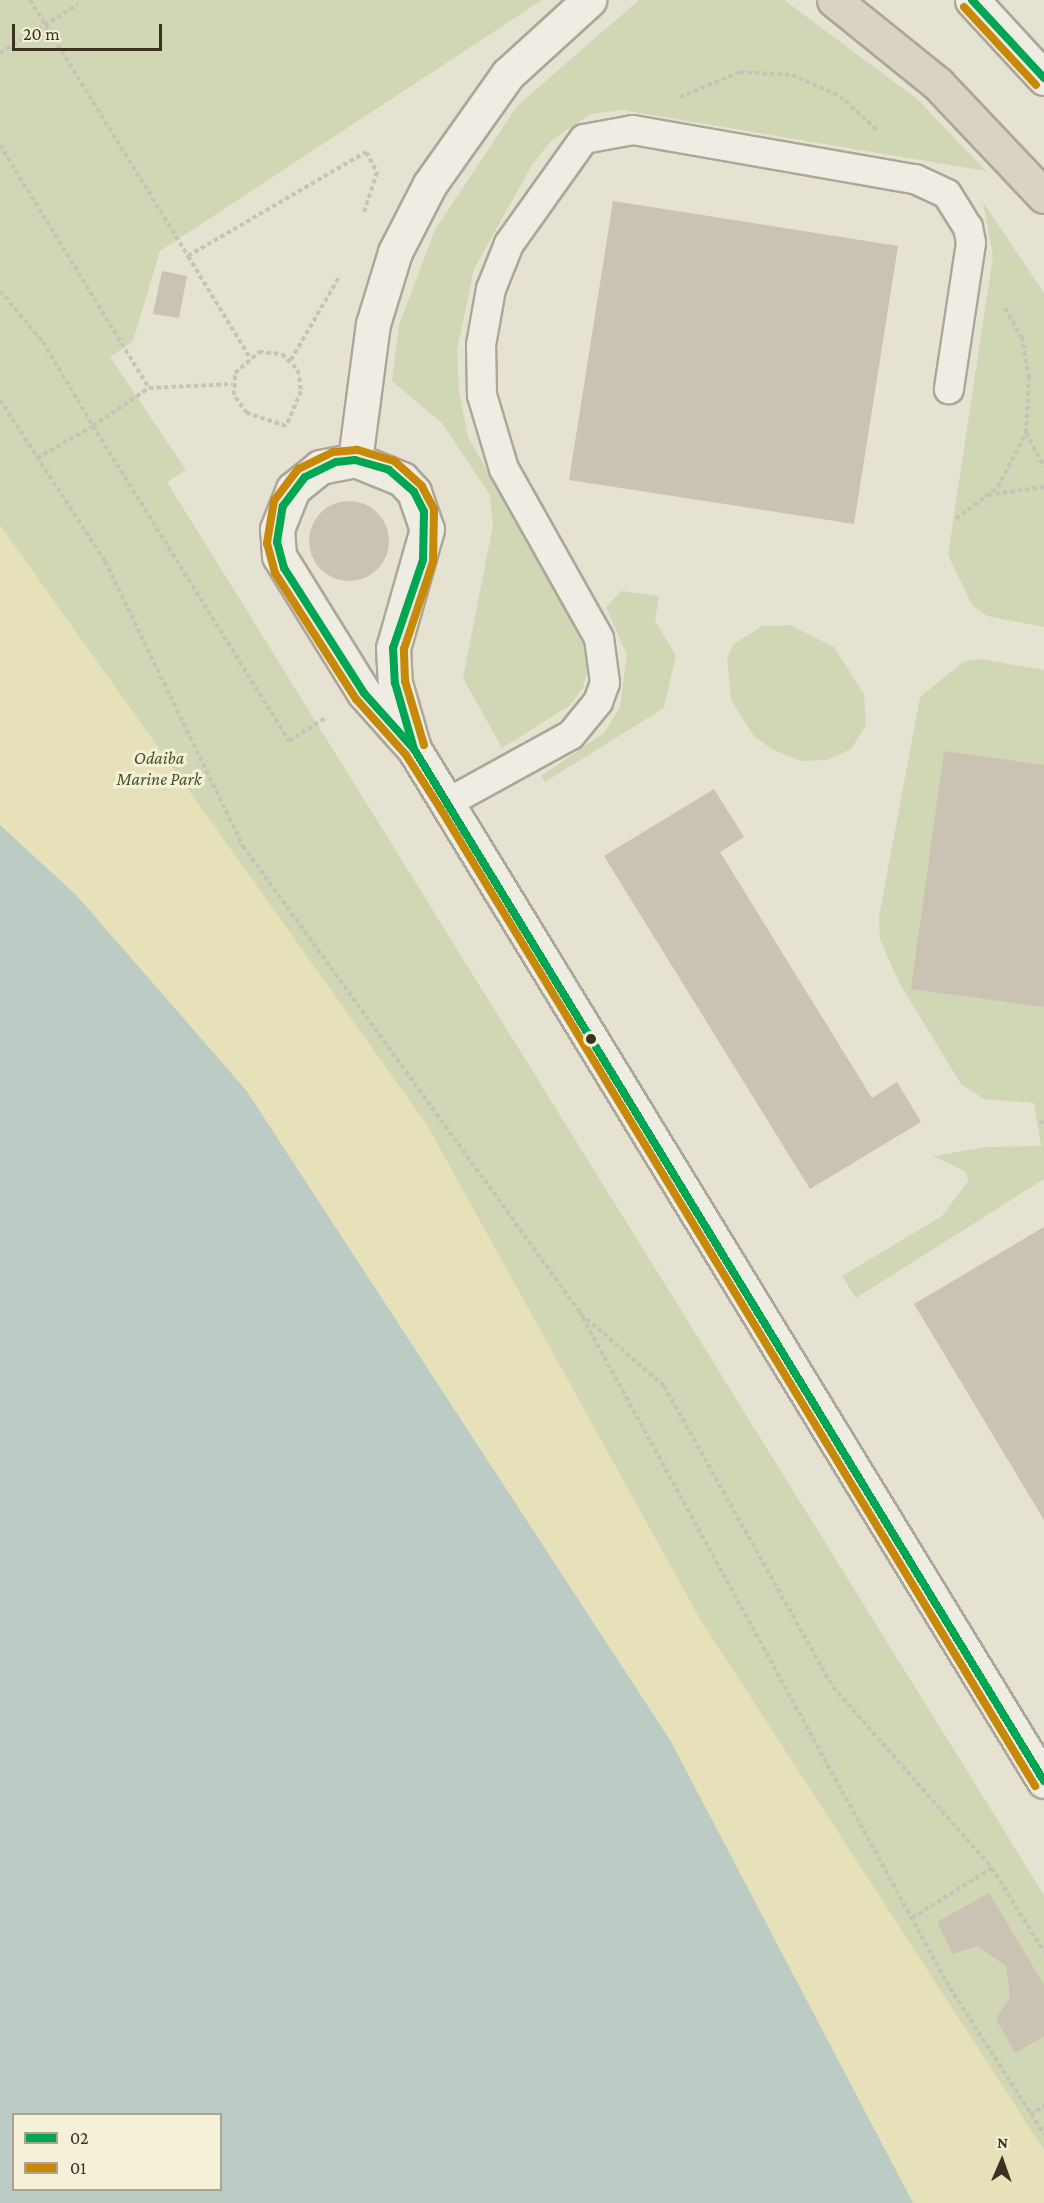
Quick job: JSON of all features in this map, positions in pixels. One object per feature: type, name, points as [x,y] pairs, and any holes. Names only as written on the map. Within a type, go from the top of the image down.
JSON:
[{"type":"highway","points":[[834,0],[938,84],[1044,196]]},
{"type":"street","points":[[355,460],[373,324],[395,252],[425,193],[508,74],[589,0]]},
{"type":"street","points":[[972,0],[1044,78]]},
{"type":"street","points":[[414,749],[395,683],[393,648],[427,529],[414,492],[402,479],[355,460],[320,467],[293,489],[277,529],[279,556],[364,693],[414,749],[449,802],[1044,1782]]},
{"type":"lane","points":[[449,802],[571,735],[598,702],[605,683],[599,638],[504,469],[482,394],[481,345],[502,262],[561,165],[584,139],[633,130],[915,179],[947,194],[968,227],[971,243],[949,389]]},
{"type":"path","points":[[30,0],[249,356]]},
{"type":"path","points":[[0,53],[77,5]]},
{"type":"path","points":[[672,103],[691,90],[740,72],[792,75],[840,96],[885,140]]},
{"type":"path","points":[[0,144],[149,388]]},
{"type":"path","points":[[188,256],[366,152],[377,172],[359,224]]},
{"type":"path","points":[[232,384],[247,413],[286,426],[301,392],[291,360],[345,267]]},
{"type":"path","points":[[0,291],[43,342],[289,741],[327,716]]},
{"type":"path","points":[[956,519],[998,488],[1026,433],[1029,378],[1022,338],[1012,314],[998,300]]},
{"type":"path","points":[[232,384],[249,356],[271,351],[291,360]]},
{"type":"path","points":[[38,458],[93,426],[149,388],[232,384]]},
{"type":"path","points":[[0,400],[105,561],[243,846],[579,1311],[912,1918],[1030,2115],[1044,2134]]},
{"type":"path","points":[[1026,433],[1044,467]]},
{"type":"path","points":[[988,495],[1044,487]]},
{"type":"path","points":[[579,1311],[664,1386],[833,1687],[992,1868],[1042,1944],[1044,1952]]},
{"type":"path","points":[[912,1918],[992,1868]]},
{"type":"path","points":[[1030,2115],[1044,2106]]},
{"type":"green space","name":"Odaiba Marine Park","points":[[0,0],[542,0],[160,251],[133,341],[110,357],[186,470],[167,482],[1044,1895],[1044,2203],[913,2203],[0,833]]},
{"type":"green space","points":[[639,0],[784,0],[917,99],[986,171],[622,110],[591,114],[552,140],[533,163],[474,269],[457,350],[459,391],[468,437],[585,643],[588,666],[583,688],[569,706],[502,748],[463,678],[493,525],[490,495],[442,423],[392,381],[399,325],[435,230],[517,106]]},
{"type":"green space","points":[[983,202],[1044,293],[1044,627],[987,616],[972,605],[948,555],[993,256]]},
{"type":"green space","points":[[621,591],[659,596],[655,621],[676,655],[664,708],[545,782],[541,776],[604,733],[620,707],[627,655],[606,607]]},
{"type":"green space","points":[[790,625],[834,647],[864,694],[866,725],[851,749],[827,760],[800,761],[772,749],[754,736],[731,700],[727,658],[734,644],[762,626]]},
{"type":"green space","points":[[980,659],[1044,670],[1044,1179],[856,1298],[842,1276],[942,1216],[969,1180],[965,1171],[933,1156],[987,1147],[1041,1146],[1034,1103],[984,1099],[961,1084],[900,984],[880,940],[879,917],[920,697],[964,661]]},
{"type":"sand","points":[[0,525],[427,1125],[700,1619],[1044,2150],[1044,2203],[913,2203],[670,1740],[77,896],[0,825]]},
{"type":"shaded area","points":[[0,825],[77,896],[246,1090],[670,1740],[913,2203],[0,2203]]},
{"type":"building","points":[[613,201],[898,246],[854,524],[569,480]]},
{"type":"building","points":[[162,271],[187,276],[179,318],[153,314]]},
{"type":"building","points":[[349,501],[364,504],[377,513],[386,526],[389,541],[386,556],[377,569],[364,578],[349,581],[334,578],[321,569],[312,556],[309,541],[312,526],[321,513],[334,504]]},
{"type":"building","points":[[944,751],[1044,765],[1044,1007],[911,989]]},
{"type":"building","points":[[714,789],[744,837],[720,852],[872,1098],[897,1082],[921,1122],[810,1189],[604,856]]},
{"type":"building","points":[[1044,1227],[1044,1520],[914,1304]]},
{"type":"building","points":[[989,1893],[1044,1985],[1044,2036],[1015,2053],[996,2019],[1010,1997],[1006,1966],[977,1946],[953,1954],[937,1922]]},
{"type":"transit line","name":"02","points":[[972,0],[1044,78]]},
{"type":"transit line","name":"01","points":[[964,7],[1036,85]]},
{"type":"transit line","name":"01","points":[[424,745],[405,681],[404,649],[433,562],[434,509],[422,486],[394,461],[357,450],[333,452],[298,469],[274,501],[267,543],[275,573],[356,699],[406,755],[440,808],[1035,1786]]},
{"type":"transit line","name":"02","points":[[355,460],[389,470],[414,492],[424,512],[423,560],[393,648],[395,683],[414,749],[364,693],[284,568],[277,542],[283,506],[305,477],[336,462],[355,460]]},
{"type":"transit line","name":"02","points":[[414,749],[1044,1781]]}]
